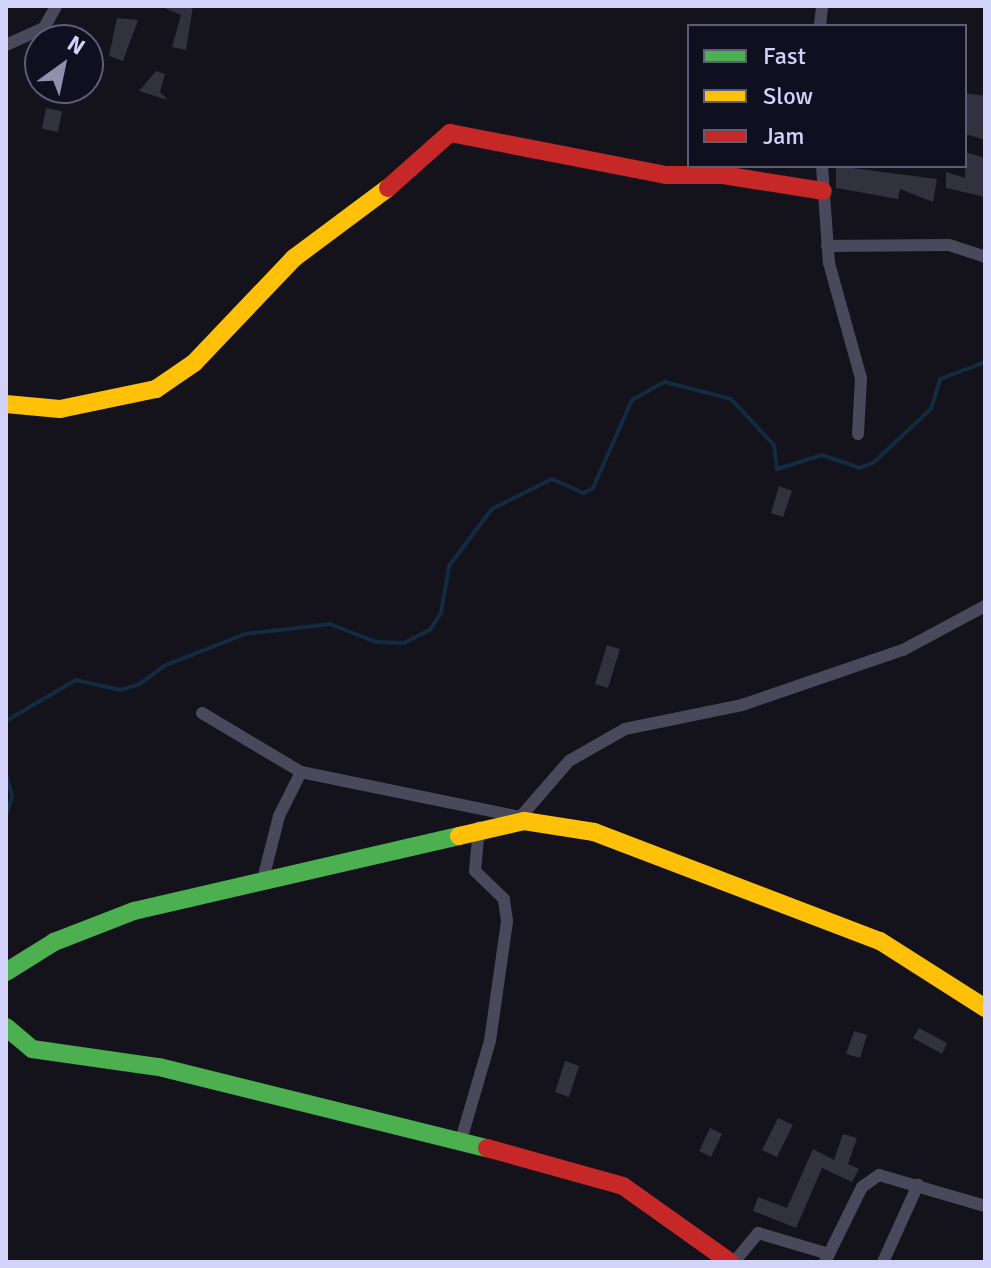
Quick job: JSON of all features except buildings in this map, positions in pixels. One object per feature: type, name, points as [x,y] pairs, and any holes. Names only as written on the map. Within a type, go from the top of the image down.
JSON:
[{"type":"street","points":[[6,45],[44,28],[56,6]]},
{"type":"street","points":[[6,404],[60,409],[156,389],[194,363],[294,258],[363,210],[450,133],[666,175],[723,175],[823,191]]},
{"type":"street","points":[[822,168],[827,246],[861,378],[858,434]]},
{"type":"street","points":[[827,246],[949,245],[985,257]]},
{"type":"street","points":[[6,972],[54,942],[134,911],[518,820],[569,761],[625,729],[742,705],[903,650],[985,606]]},
{"type":"street","points":[[202,713],[301,772],[518,820],[594,832],[709,870],[880,941],[985,1008]]},
{"type":"street","points":[[263,879],[279,816],[301,772]]},
{"type":"street","points":[[461,1140],[490,1041],[507,921],[504,899],[475,871],[479,827]]},
{"type":"street","points":[[6,1027],[32,1049],[159,1067],[304,1108],[461,1140],[647,1196],[732,1262],[758,1233],[827,1258],[868,1181],[896,1176],[985,1206]]},
{"type":"street","points":[[883,1262],[918,1185]]},
{"type":"waterway","points":[[6,721],[76,680],[120,690],[138,685],[166,665],[245,634],[330,624],[376,642],[404,643],[430,630],[441,613],[449,566],[492,509],[552,479],[584,493],[593,488],[632,400],[665,382],[731,399],[774,445],[777,469],[822,455],[859,468],[873,463],[931,409],[940,379],[985,362]]},
{"type":"waterway","points":[[6,774],[12,796],[6,817]]},
{"type":"traffic: fast","points":[[6,972],[54,942],[134,911],[459,836]]},
{"type":"traffic: fast","points":[[6,1027],[32,1049],[159,1067],[487,1148]]},
{"type":"traffic: slow","points":[[6,404],[60,409],[156,389],[194,363],[294,258],[388,188]]},
{"type":"traffic: slow","points":[[459,836],[524,821],[594,832],[880,941],[985,1008]]},
{"type":"traffic: jam","points":[[388,188],[450,133],[666,175],[723,175],[823,191]]},
{"type":"traffic: jam","points":[[487,1148],[623,1186],[730,1262]]}]
